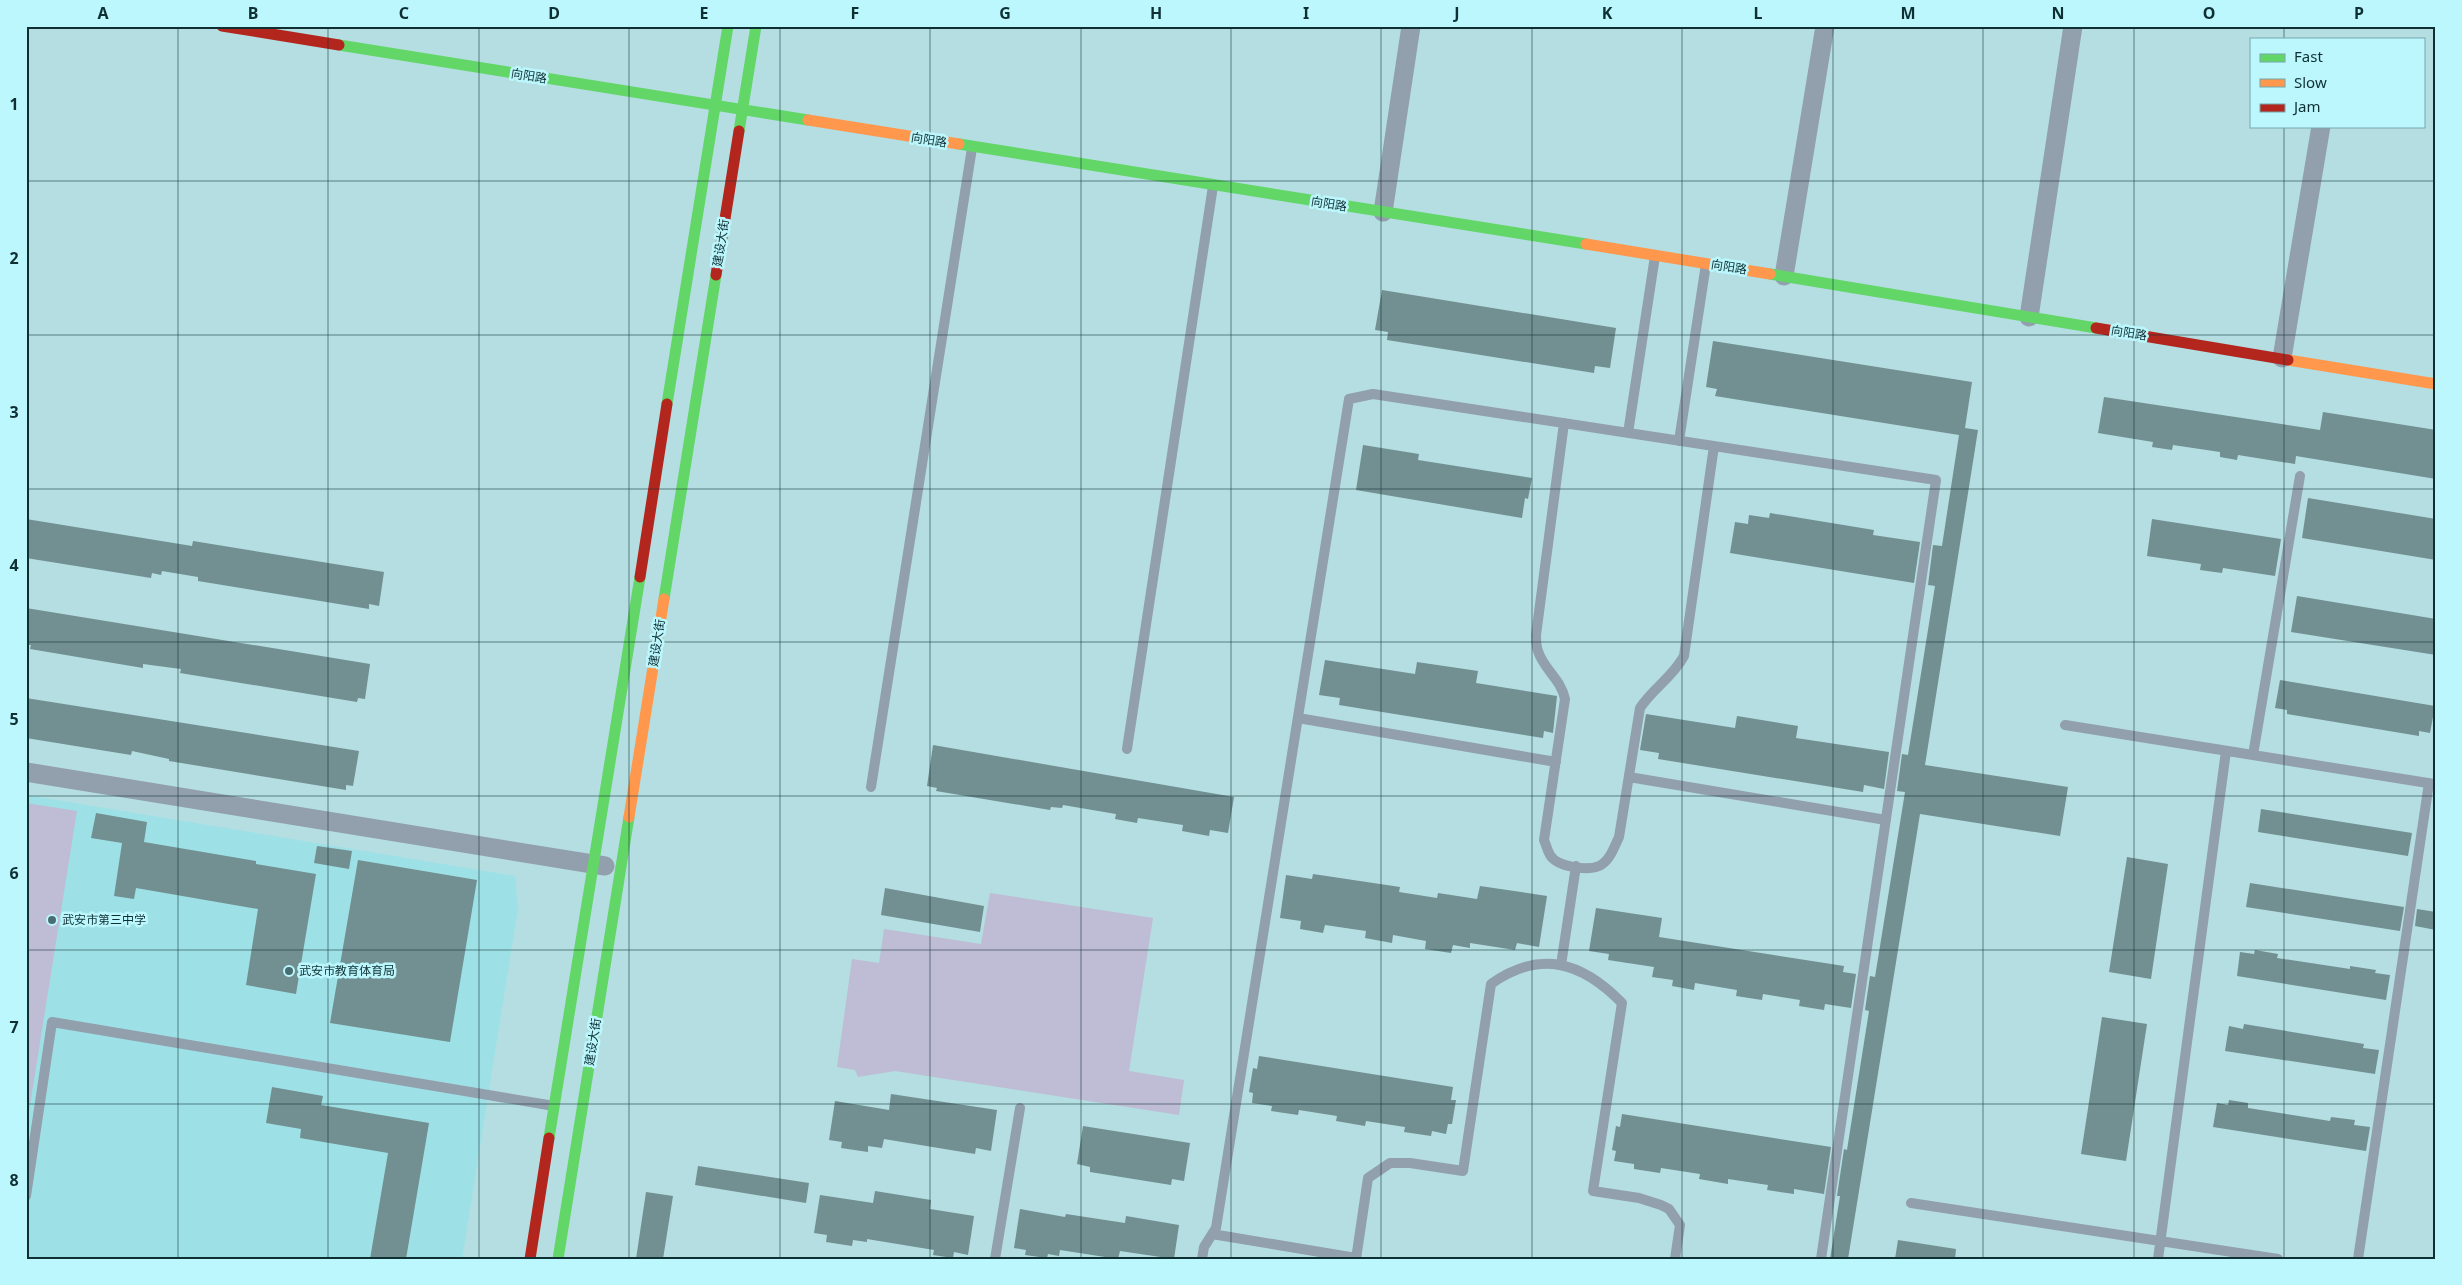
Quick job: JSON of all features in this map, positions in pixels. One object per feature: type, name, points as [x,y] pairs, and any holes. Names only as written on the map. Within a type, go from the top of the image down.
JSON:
[{"type":"main road","name":"向阳路","points":[[222,26],[1784,276],[2436,384]]},
{"type":"main road","points":[[530,1259],[728,26]]},
{"type":"main road","name":"建设大街","points":[[558,1259],[756,26]]},
{"type":"street","points":[[1383,212],[1411,26]]},
{"type":"street","points":[[1784,276],[1825,26]]},
{"type":"street","points":[[2029,317],[2073,26]]},
{"type":"street","points":[[2282,358],[2321,128]]},
{"type":"street","points":[[26,772],[621,868]]},
{"type":"lane","points":[[871,787],[972,147]]},
{"type":"lane","points":[[1128,749],[1213,185]]},
{"type":"lane","points":[[1628,433],[1655,256]]},
{"type":"lane","points":[[1679,441],[1706,264]]},
{"type":"lane","points":[[1202,1259],[1204,1247],[1212,1234],[1217,1218],[1349,399],[1373,394],[1936,480],[1821,1259]]},
{"type":"lane","points":[[1564,423],[1536,635],[1538,651],[1547,668],[1562,686],[1565,699],[1544,840],[1550,856],[1556,861],[1576,866],[1599,866],[1610,856],[1619,837],[1640,708],[1648,696],[1674,673],[1684,656],[1714,446]]},
{"type":"lane","points":[[2253,755],[2300,476]]},
{"type":"lane","points":[[1298,718],[1556,762]]},
{"type":"lane","points":[[2065,725],[2433,784],[2358,1259]]},
{"type":"lane","points":[[2158,1259],[2226,751]]},
{"type":"lane","points":[[1629,776],[1886,820]]},
{"type":"lane","points":[[1561,965],[1576,866]]},
{"type":"lane","points":[[1212,1234],[1356,1258],[1368,1178],[1390,1163],[1410,1163],[1463,1171],[1492,984],[1509,971],[1528,965],[1561,965],[1569,966],[1607,987],[1622,1003],[1593,1191],[1639,1198],[1669,1209],[1680,1225],[1675,1259]]},
{"type":"lane","points":[[26,1196],[52,1022],[555,1106]]},
{"type":"lane","points":[[995,1259],[1020,1108]]},
{"type":"lane","points":[[1911,1203],[2278,1259]]},
{"type":"shaded area","points":[[26,795],[515,876],[518,908],[462,1259],[26,1259]]},
{"type":"shaded area","points":[[26,803],[77,811],[26,1130]]},
{"type":"shaded area","points":[[990,893],[1153,918],[1129,1071],[1184,1080],[1179,1115],[895,1071],[858,1077],[855,1070],[837,1067],[852,959],[879,963],[884,929],[981,944]]},
{"type":"building","points":[[1382,290],[1616,328],[1610,368],[1595,366],[1594,373],[1387,340],[1388,332],[1375,330]]},
{"type":"building","points":[[1713,341],[1972,382],[1965,428],[1978,430],[1925,765],[2068,787],[2060,836],[1920,814],[1848,1259],[1830,1259],[1840,1196],[1837,1196],[1844,1149],[1847,1150],[1869,1011],[1865,1010],[1870,976],[1875,977],[1905,792],[1897,791],[1902,754],[1908,755],[1935,586],[1928,585],[1933,545],[1942,546],[1959,435],[1715,396],[1717,389],[1706,387]]},
{"type":"building","points":[[2104,397],[2320,430],[2323,412],[2436,430],[2436,479],[2296,456],[2295,464],[2238,455],[2237,460],[2220,457],[2220,452],[2173,445],[2172,450],[2152,447],[2153,442],[2098,433]]},
{"type":"building","points":[[1363,445],[1419,454],[1418,460],[1532,478],[1528,499],[1525,498],[1522,518],[1356,490]]},
{"type":"building","points":[[2308,498],[2436,519],[2436,560],[2302,538]]},
{"type":"building","points":[[1770,513],[1874,530],[1873,535],[1920,542],[1914,583],[1730,553],[1735,522],[1748,524],[1749,515],[1769,518]]},
{"type":"building","points":[[26,519],[192,546],[193,541],[384,572],[379,606],[369,604],[369,609],[198,581],[198,577],[162,571],[161,575],[152,573],[151,578],[26,558]]},
{"type":"building","points":[[2152,519],[2281,539],[2275,576],[2223,568],[2222,573],[2200,570],[2201,564],[2147,556]]},
{"type":"building","points":[[2297,596],[2436,619],[2436,655],[2291,632]]},
{"type":"building","points":[[26,608],[370,664],[365,699],[358,698],[357,702],[180,673],[181,669],[143,664],[143,668],[30,649],[31,645],[26,645]]},
{"type":"building","points":[[1325,660],[1415,674],[1417,662],[1478,671],[1476,683],[1557,696],[1553,733],[1544,731],[1543,738],[1339,705],[1340,698],[1319,695]]},
{"type":"building","points":[[2280,680],[2435,706],[2430,733],[2419,731],[2419,736],[2287,714],[2287,710],[2275,708]]},
{"type":"building","points":[[26,698],[359,751],[353,786],[346,785],[346,790],[169,761],[169,759],[132,751],[131,755],[26,738]]},
{"type":"building","points":[[1646,714],[1735,728],[1737,716],[1798,726],[1796,738],[1889,752],[1884,789],[1864,785],[1863,792],[1658,759],[1659,753],[1640,750]]},
{"type":"building","points":[[933,745],[1234,797],[1228,833],[1210,830],[1209,836],[1182,831],[1183,825],[1138,818],[1137,823],[1115,819],[1116,814],[1063,805],[1062,808],[1051,807],[1050,810],[936,791],[937,788],[927,786]]},
{"type":"building","points":[[2261,809],[2412,833],[2408,856],[2258,832]]},
{"type":"building","points":[[96,813],[147,822],[144,842],[256,861],[256,864],[316,874],[296,994],[246,985],[258,909],[136,888],[134,899],[114,896],[122,843],[91,838]]},
{"type":"building","points":[[317,846],[352,851],[349,869],[314,863]]},
{"type":"building","points":[[2127,857],[2168,864],[2151,979],[2109,972]]},
{"type":"building","points":[[358,860],[477,880],[450,1042],[330,1023]]},
{"type":"building","points":[[1313,874],[1400,887],[1399,892],[1437,898],[1438,893],[1477,899],[1480,886],[1547,896],[1539,947],[1517,943],[1515,950],[1470,943],[1470,948],[1453,945],[1451,953],[1425,949],[1426,941],[1393,935],[1392,943],[1365,938],[1366,931],[1325,925],[1323,933],[1300,929],[1301,921],[1280,918],[1286,875],[1312,879]]},
{"type":"building","points":[[2250,883],[2404,907],[2400,931],[2246,907]]},
{"type":"building","points":[[885,888],[984,906],[980,932],[881,915]]},
{"type":"building","points":[[1596,908],[1662,918],[1659,937],[1844,966],[1843,972],[1856,974],[1851,1008],[1825,1004],[1824,1010],[1799,1006],[1800,1000],[1763,994],[1762,1000],[1736,996],[1737,990],[1695,983],[1694,990],[1672,986],[1673,980],[1652,977],[1654,967],[1608,960],[1609,954],[1589,951]]},
{"type":"building","points":[[2417,909],[2436,912],[2436,930],[2415,926]]},
{"type":"building","points":[[2255,950],[2278,954],[2277,958],[2350,969],[2350,966],[2376,970],[2375,973],[2390,975],[2386,1000],[2237,976],[2240,952],[2254,954]]},
{"type":"building","points":[[2102,1017],[2147,1024],[2126,1161],[2081,1154]]},
{"type":"building","points":[[2244,1024],[2364,1044],[2363,1048],[2379,1050],[2375,1074],[2225,1051],[2229,1026],[2243,1029]]},
{"type":"building","points":[[1259,1056],[1453,1087],[1451,1100],[1456,1100],[1452,1124],[1448,1124],[1446,1134],[1432,1131],[1431,1136],[1404,1132],[1405,1127],[1366,1121],[1365,1126],[1336,1121],[1337,1116],[1299,1110],[1298,1115],[1271,1111],[1272,1106],[1252,1103],[1253,1093],[1249,1092],[1253,1068],[1257,1069]]},
{"type":"building","points":[[272,1087],[323,1096],[321,1105],[429,1123],[406,1259],[370,1259],[388,1153],[300,1138],[301,1129],[266,1123]]},
{"type":"building","points":[[891,1094],[997,1110],[991,1151],[976,1148],[975,1154],[884,1139],[882,1148],[868,1146],[868,1152],[841,1148],[842,1142],[829,1140],[835,1101],[889,1110]]},
{"type":"building","points":[[2229,1100],[2248,1103],[2248,1108],[2330,1121],[2331,1117],[2355,1120],[2354,1125],[2370,1127],[2366,1151],[2213,1127],[2217,1103],[2228,1105]]},
{"type":"building","points":[[1622,1114],[1831,1147],[1824,1194],[1794,1189],[1794,1194],[1767,1190],[1768,1185],[1728,1179],[1728,1184],[1699,1179],[1700,1174],[1661,1168],[1660,1173],[1634,1169],[1634,1164],[1614,1161],[1616,1151],[1612,1150],[1616,1126],[1620,1127]]},
{"type":"building","points":[[1083,1126],[1190,1143],[1184,1181],[1172,1179],[1171,1185],[1090,1172],[1090,1167],[1077,1164]]},
{"type":"building","points":[[698,1166],[809,1183],[806,1203],[695,1185]]},
{"type":"building","points":[[875,1191],[931,1200],[930,1209],[974,1216],[968,1255],[954,1252],[953,1258],[933,1255],[934,1250],[867,1239],[867,1242],[853,1240],[852,1246],[826,1242],[827,1235],[814,1233],[820,1195],[873,1203]]},
{"type":"building","points":[[646,1192],[673,1196],[663,1259],[636,1259]]},
{"type":"building","points":[[1020,1209],[1065,1217],[1066,1214],[1125,1223],[1126,1216],[1179,1225],[1174,1259],[1120,1251],[1118,1259],[1060,1250],[1059,1256],[1048,1254],[1047,1258],[1025,1255],[1026,1250],[1014,1248]]},
{"type":"building","points":[[1898,1240],[1956,1249],[1955,1259],[1895,1259]]},
{"type":"traffic: fast","points":[[667,404],[728,26]]},
{"type":"traffic: fast","points":[[739,131],[756,26]]},
{"type":"traffic: fast","points":[[339,45],[808,120]]},
{"type":"traffic: fast","points":[[959,144],[1586,244]]},
{"type":"traffic: fast","points":[[1770,274],[2096,328]]},
{"type":"traffic: fast","points":[[664,599],[716,275]]},
{"type":"traffic: fast","points":[[549,1138],[640,577]]},
{"type":"traffic: fast","points":[[558,1259],[629,817]]},
{"type":"traffic: slow","points":[[808,120],[959,144]]},
{"type":"traffic: slow","points":[[1586,244],[1770,274]]},
{"type":"traffic: slow","points":[[2288,360],[2436,384]]},
{"type":"traffic: slow","points":[[629,817],[664,599]]},
{"type":"traffic: jam","points":[[222,26],[339,45]]},
{"type":"traffic: jam","points":[[716,275],[739,131]]},
{"type":"traffic: jam","points":[[2096,328],[2288,360]]},
{"type":"traffic: jam","points":[[640,577],[667,404]]},
{"type":"traffic: jam","points":[[530,1259],[549,1138]]},
{"type":"place","name":"武安市第三中学","points":[[52,920]]},
{"type":"place","name":"武安市教育体育局","points":[[289,971]]}]
